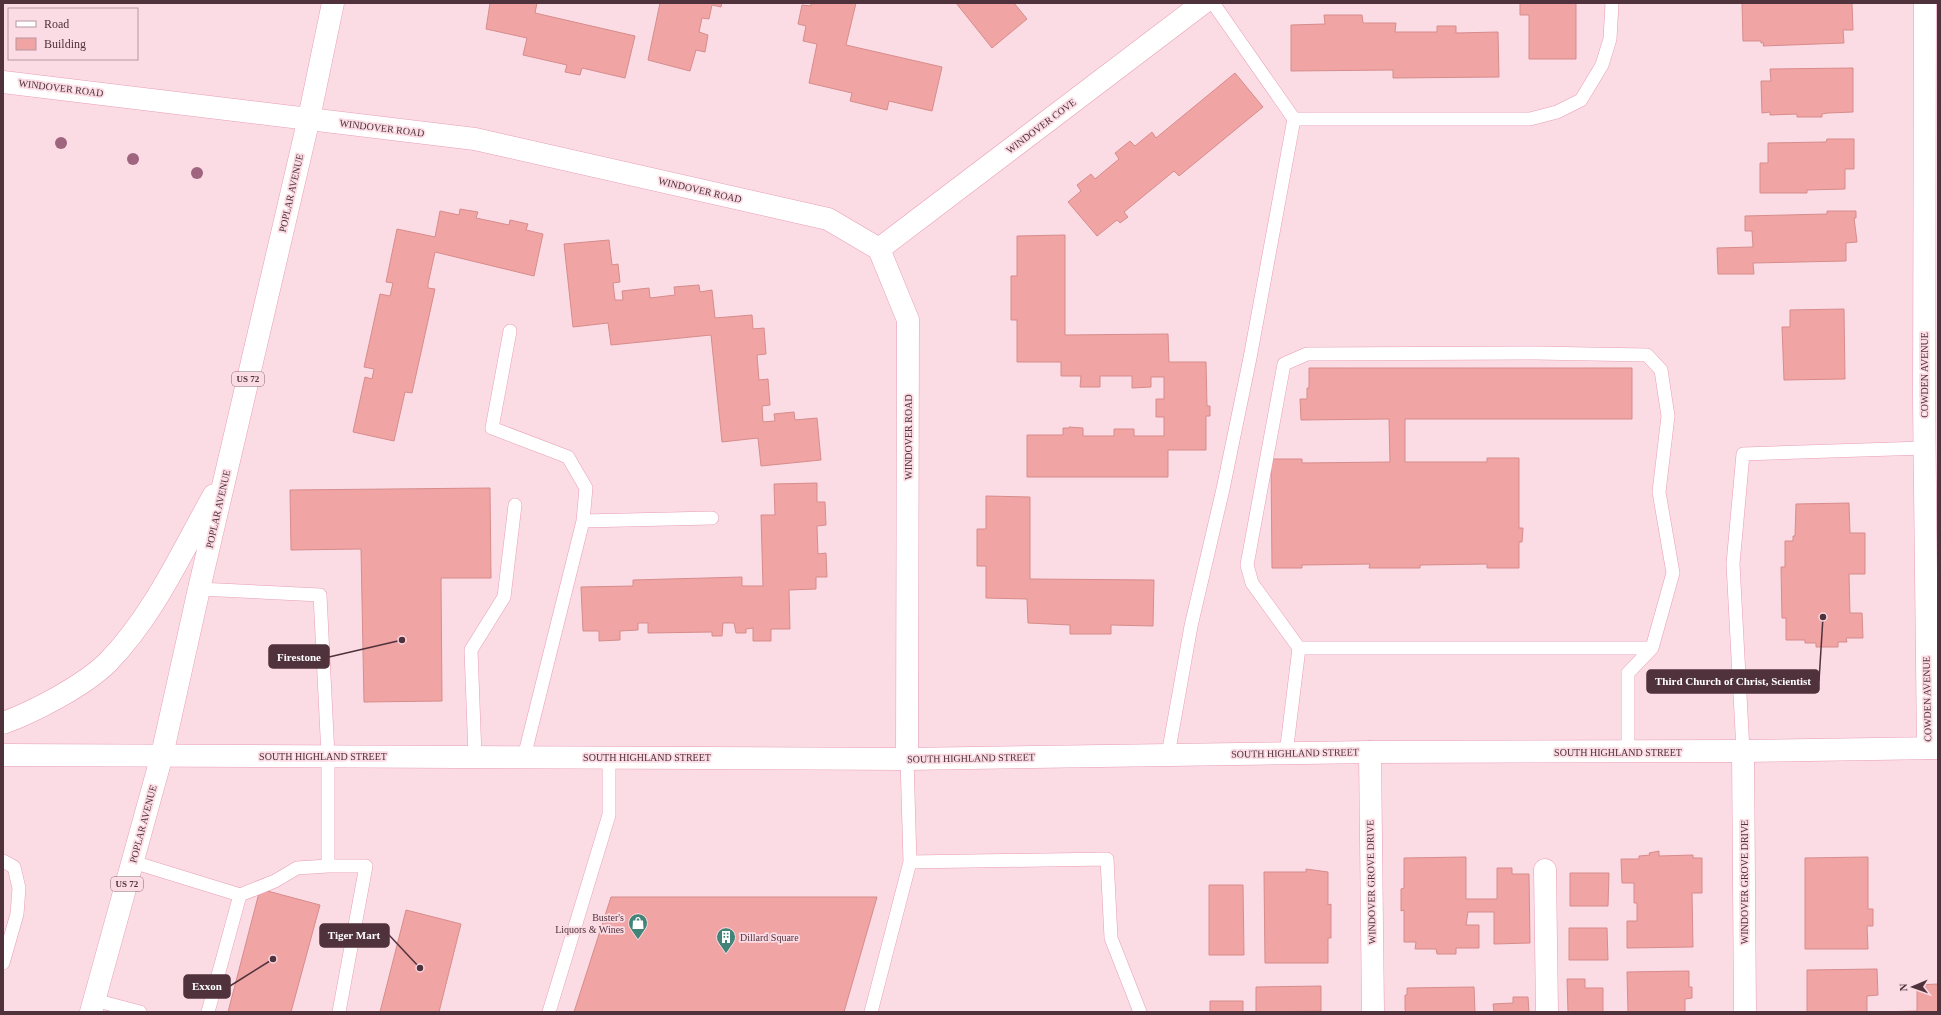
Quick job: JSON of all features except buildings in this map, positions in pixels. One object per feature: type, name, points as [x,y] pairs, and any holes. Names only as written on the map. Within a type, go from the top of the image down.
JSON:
[{"type":"main road","name":"POPLAR AVENUE","points":[[93,1006],[162,755],[225,475],[309,118],[333,3]]},
{"type":"main road","name":"WINDOVER COVE","points":[[879,249],[1203,3]]},
{"type":"main road","name":"COWDEN AVENUE","points":[[1925,3],[1931,351],[1924,448],[1932,606],[1933,748]]},
{"type":"main road","name":"WINDOVER ROAD","points":[[3,82],[475,139],[828,219],[879,249],[908,320],[907,759]]},
{"type":"main road","points":[[3,723],[73,688],[107,662],[138,625],[159,593],[225,475]]},
{"type":"main road","name":"SOUTH HIGHLAND STREET","points":[[3,755],[907,759],[1370,752],[1628,752],[1933,748]]},
{"type":"main road","name":"WINDOVER GROVE DRIVE","points":[[1743,751],[1745,1012]]},
{"type":"main road","name":"WINDOVER GROVE DRIVE","points":[[1370,752],[1373,1012]]},
{"type":"main road","points":[[1545,870],[1547,1012]]},
{"type":"lane","points":[[1168,755],[1191,626],[1223,489],[1250,358],[1294,119],[1213,3]]},
{"type":"lane","points":[[1294,119],[1530,119],[1557,112],[1581,100],[1602,65],[1610,39],[1612,3]]},
{"type":"lane","points":[[510,331],[492,428],[568,457],[586,488],[583,521],[524,757]]},
{"type":"lane","points":[[1286,754],[1299,648],[1252,583],[1247,565],[1284,364],[1307,354],[1535,353],[1647,355],[1661,370],[1668,416],[1660,492],[1673,573],[1652,648],[1628,673],[1628,752]]},
{"type":"lane","points":[[1743,751],[1734,564],[1743,454],[1924,448]]},
{"type":"lane","points":[[475,756],[470,650],[504,597],[515,505]]},
{"type":"lane","points":[[583,521],[712,518]]},
{"type":"lane","points":[[199,590],[320,595],[328,756],[328,866]]},
{"type":"lane","points":[[1299,648],[1652,648]]},
{"type":"lane","points":[[549,1012],[609,815],[609,757]]},
{"type":"lane","points":[[871,1012],[890,947],[910,862],[907,759]]},
{"type":"lane","points":[[910,862],[1107,859],[1111,938],[1140,1012]]},
{"type":"lane","points":[[3,861],[14,868],[19,888],[17,914],[3,963]]},
{"type":"lane","points":[[133,862],[240,895],[275,881],[297,868],[366,866],[339,1012]]},
{"type":"lane","points":[[208,1012],[240,895]]},
{"type":"lane","points":[[93,1006],[140,1012]]},
{"type":"place","name":"Third Church of Christ, Scientist","points":[[1823,617]]},
{"type":"place","name":"Firestone","points":[[402,640]]},
{"type":"place","name":"Buster's Liquors & Wines","points":[[638,940]]},
{"type":"place","name":"Dillard Square","points":[[726,954]]},
{"type":"place","name":"Exxon","points":[[273,959]]},
{"type":"place","name":"Tiger Mart","points":[[420,968]]}]
